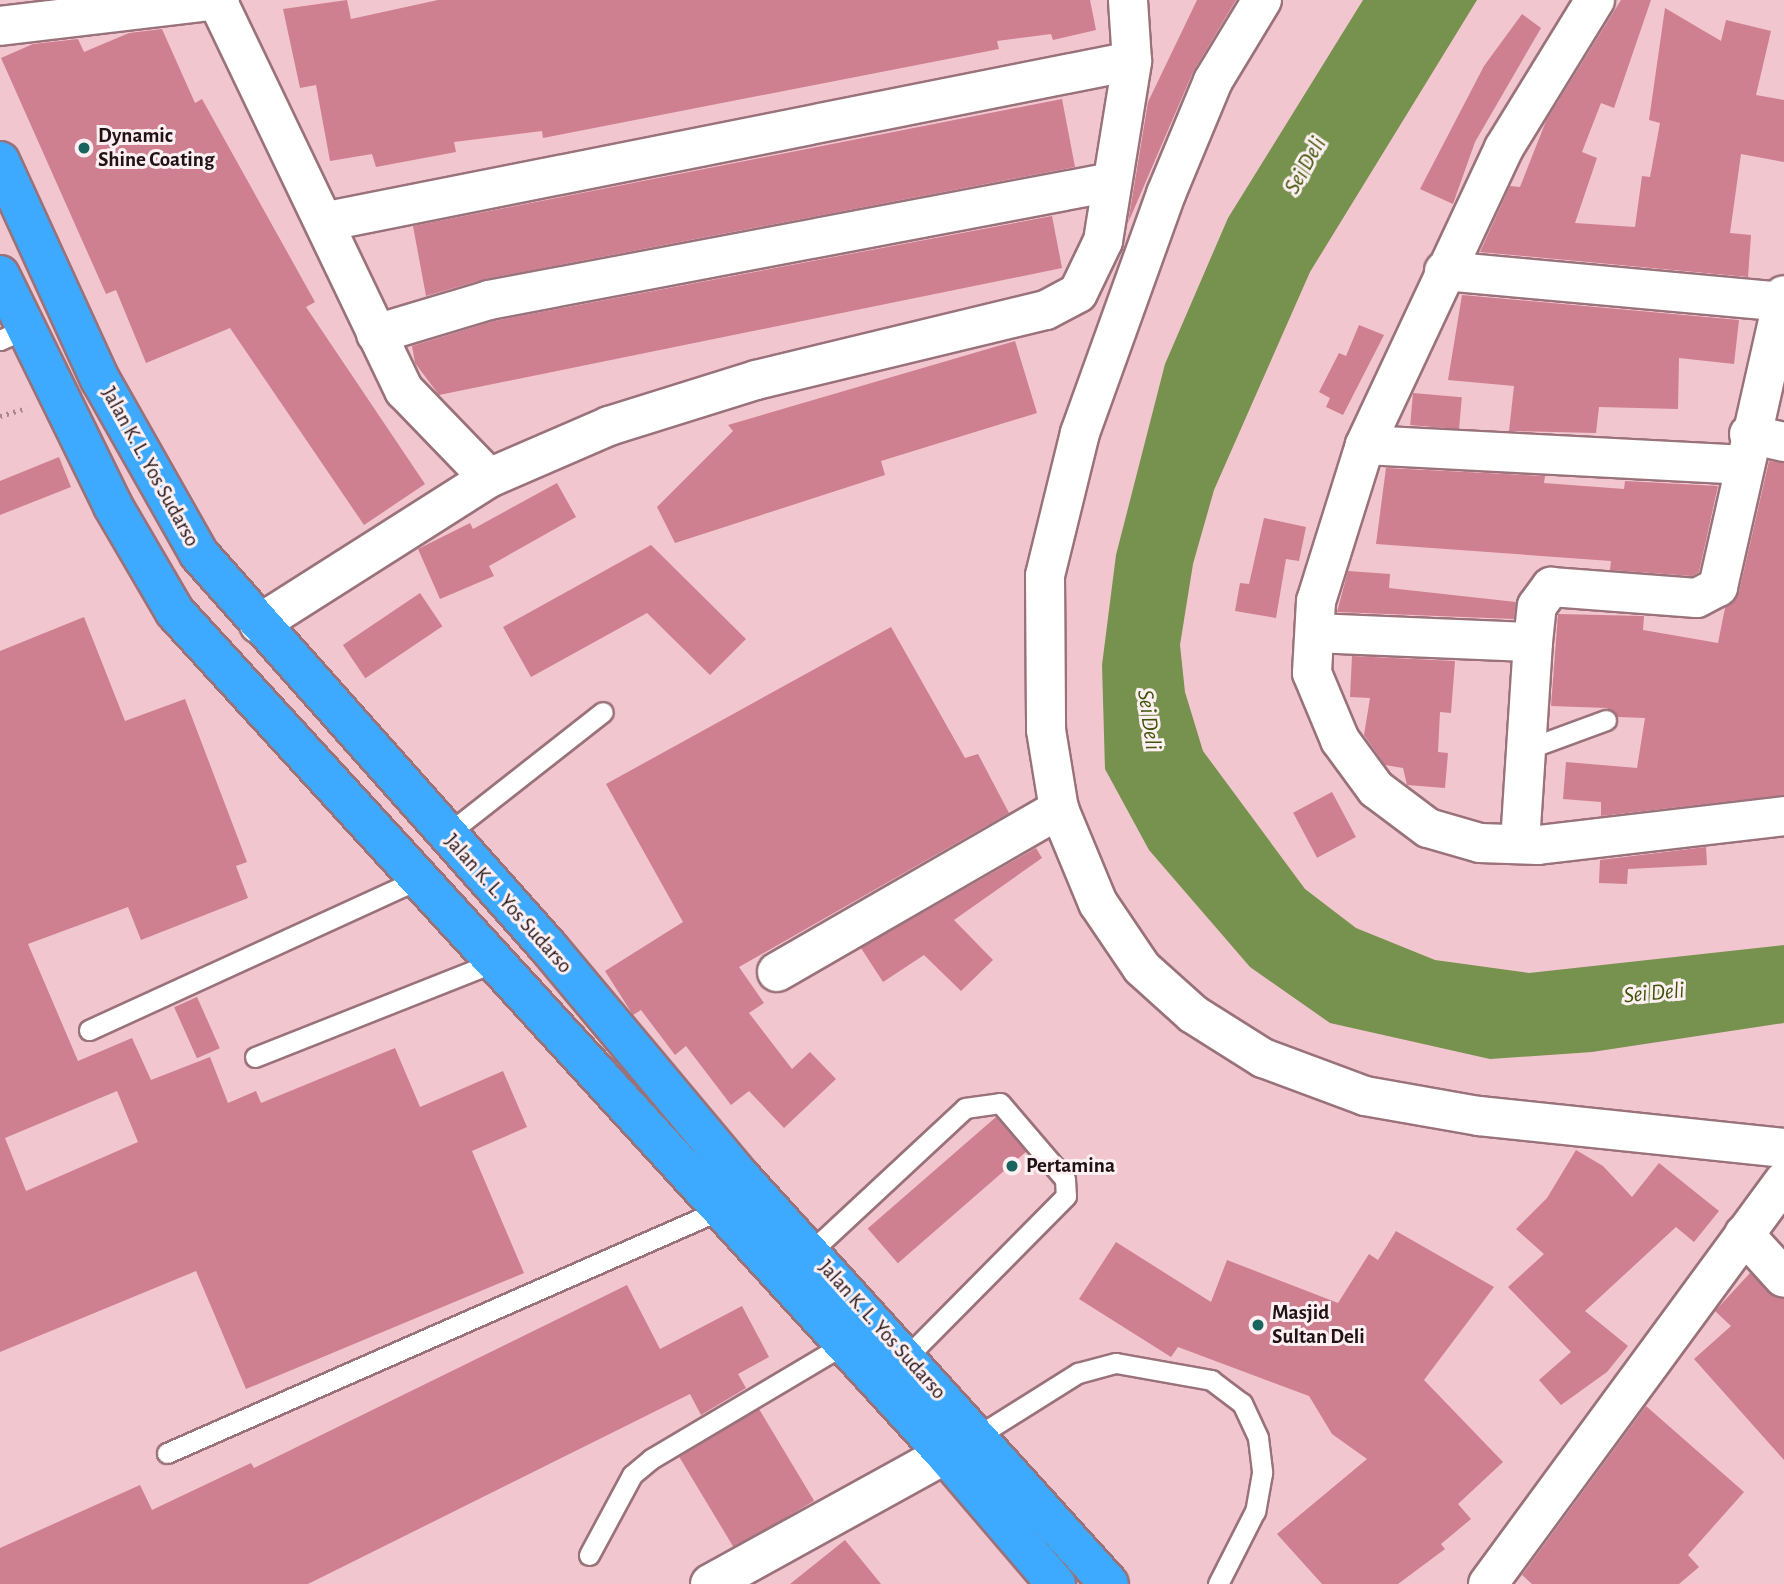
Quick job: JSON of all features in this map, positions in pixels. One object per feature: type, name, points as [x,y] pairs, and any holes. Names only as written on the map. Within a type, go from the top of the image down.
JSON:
[{"type":"highway","name":"Jalan K. L. Yos Sudarso","points":[[0,161],[100,379],[199,554],[446,835],[796,1263],[892,1370],[945,1454],[1056,1584]]},
{"type":"highway","name":"Jalan K. L. Yos Sudarso","points":[[0,275],[13,334],[175,612],[722,1209],[796,1263],[845,1344],[892,1370],[979,1435],[1109,1584]]},
{"type":"street","points":[[0,26],[218,0],[328,221],[376,334],[404,390],[489,478]]},
{"type":"street","points":[[259,624],[489,478],[689,398],[1064,302],[1096,265],[1132,61],[1128,0]]},
{"type":"street","points":[[1262,0],[1213,81],[1185,146],[1080,433],[1056,521],[1041,636],[1059,809],[1098,902],[1142,968],[1193,1014],[1263,1058],[1365,1096],[1479,1116],[1784,1148]]},
{"type":"street","points":[[1595,0],[1546,72],[1444,271],[1365,445],[1316,601],[1312,673],[1340,740],[1376,789],[1428,828],[1480,843],[1520,844],[1784,816]]},
{"type":"street","points":[[328,221],[1132,61]]},
{"type":"street","points":[[376,334],[489,300],[1112,182]]},
{"type":"street","points":[[1444,271],[1783,298],[1758,447],[1718,587],[1697,598],[1551,587],[1536,606],[1530,748],[1520,844]]},
{"type":"street","points":[[1365,445],[1758,447]]},
{"type":"street","points":[[1315,633],[1533,642]]},
{"type":"street","points":[[777,972],[1059,809]]},
{"type":"street","points":[[1488,1584],[1744,1234],[1782,1189]]},
{"type":"street","points":[[1744,1234],[1784,1278]]},
{"type":"street","points":[[710,1584],[979,1435]]},
{"type":"lane","points":[[446,835],[603,712]]},
{"type":"lane","points":[[1530,748],[1606,720]]},
{"type":"lane","points":[[89,1030],[419,879]]},
{"type":"lane","points":[[255,1057],[495,962]]},
{"type":"lane","points":[[796,1263],[965,1108],[1000,1103],[1065,1179],[1066,1196],[892,1370]]},
{"type":"lane","points":[[167,1453],[722,1209]]},
{"type":"lane","points":[[589,1555],[618,1498],[652,1459],[845,1344]]},
{"type":"lane","points":[[979,1435],[1077,1373],[1116,1363],[1211,1380],[1242,1403],[1258,1438],[1262,1473],[1255,1511],[1217,1584]]},
{"type":"path","points":[[0,416],[34,406]]},
{"type":"water","name":"Sei Deli","points":[[1363,0],[1477,0],[1310,272],[1214,490],[1193,564],[1180,645],[1185,692],[1203,751],[1305,889],[1356,928],[1435,960],[1529,973],[1784,945],[1784,1023],[1592,1052],[1490,1059],[1330,1023],[1250,967],[1149,850],[1105,769],[1102,665],[1116,555],[1165,364],[1228,218]]},
{"type":"building","points":[[347,0],[351,19],[438,0],[1090,0],[1096,30],[1053,40],[1051,34],[997,41],[999,49],[543,138],[542,131],[454,142],[456,152],[376,167],[372,154],[330,161],[316,85],[300,88],[283,9]]},
{"type":"building","points":[[1197,0],[1236,0],[1193,72],[1128,223],[1148,102]]},
{"type":"building","points":[[1621,0],[1651,0],[1614,108],[1601,103],[1582,152],[1597,158],[1575,223],[1635,227],[1642,176],[1650,177],[1660,123],[1649,120],[1665,8],[1721,41],[1726,20],[1771,31],[1756,95],[1784,100],[1784,162],[1741,154],[1730,233],[1751,235],[1748,277],[1480,252],[1510,186],[1520,187],[1546,121]]},
{"type":"building","points":[[1522,14],[1541,28],[1475,142],[1453,204],[1420,189],[1484,66]]},
{"type":"building","points":[[162,29],[195,103],[202,99],[315,302],[306,307],[425,484],[364,525],[230,328],[146,363],[116,290],[106,294],[1,58],[33,44],[78,39],[84,52],[129,33]]},
{"type":"building","points":[[1062,99],[1075,167],[485,279],[426,296],[413,226]]},
{"type":"building","points":[[1052,216],[1062,268],[439,395],[415,363],[412,346],[494,321]]},
{"type":"building","points":[[1462,295],[1739,320],[1734,364],[1679,358],[1678,409],[1599,407],[1596,433],[1509,431],[1514,386],[1448,380]]},
{"type":"building","points":[[1359,325],[1384,335],[1343,415],[1326,407],[1330,398],[1319,392],[1339,353],[1346,356]]},
{"type":"building","points":[[1015,341],[1037,413],[881,461],[885,475],[675,543],[657,507],[733,431],[728,425]]},
{"type":"building","points":[[1413,393],[1462,397],[1459,429],[1410,425]]},
{"type":"building","points":[[59,457],[71,487],[0,515],[0,481]]},
{"type":"building","points":[[1769,461],[1784,463],[1784,795],[1601,816],[1601,802],[1563,799],[1566,762],[1637,768],[1645,718],[1618,717],[1607,708],[1551,706],[1558,614],[1644,616],[1643,630],[1718,643],[1725,608],[1739,592]]},
{"type":"building","points":[[1386,468],[1545,476],[1544,483],[1624,489],[1625,481],[1718,486],[1699,572],[1692,576],[1610,570],[1611,561],[1376,544]]},
{"type":"building","points":[[557,483],[576,517],[489,566],[494,576],[440,599],[418,549],[470,523],[473,529]]},
{"type":"building","points":[[1264,518],[1306,527],[1299,561],[1286,559],[1276,618],[1235,611],[1240,583],[1249,584]]},
{"type":"building","points":[[651,545],[746,639],[710,675],[647,613],[531,677],[503,627]]},
{"type":"building","points":[[1348,571],[1390,574],[1389,588],[1516,602],[1514,619],[1337,612]]},
{"type":"building","points":[[420,593],[442,626],[365,678],[343,645]]},
{"type":"building","points":[[84,617],[125,721],[185,699],[247,862],[236,866],[248,898],[141,940],[128,907],[28,944],[78,1061],[132,1038],[151,1080],[210,1057],[228,1103],[256,1091],[261,1103],[395,1048],[420,1107],[503,1071],[527,1127],[472,1151],[524,1273],[246,1389],[196,1271],[0,1352],[0,651]],"holes":[[[117,1091],[138,1142],[26,1191],[5,1138]]]},
{"type":"building","points":[[891,627],[965,758],[978,754],[1009,813],[739,967],[764,1003],[749,1013],[792,1069],[810,1052],[836,1079],[784,1128],[749,1091],[731,1105],[686,1046],[675,1055],[641,1010],[633,1015],[605,971],[683,922],[606,784]]},
{"type":"building","points":[[1352,656],[1455,661],[1451,713],[1440,712],[1438,752],[1448,753],[1445,788],[1407,785],[1403,768],[1385,765],[1364,735],[1370,698],[1350,697]]},
{"type":"building","points":[[1332,792],[1356,837],[1317,858],[1293,813]]},
{"type":"building","points":[[1706,847],[1707,865],[1628,869],[1627,884],[1599,883],[1600,860]]},
{"type":"building","points":[[1036,848],[1042,858],[954,920],[993,960],[961,991],[924,955],[883,982],[861,948]]},
{"type":"building","points":[[197,997],[220,1048],[197,1058],[174,1007]]},
{"type":"building","points":[[996,1117],[1026,1152],[898,1263],[868,1229]]},
{"type":"building","points":[[1576,1150],[1603,1166],[1632,1197],[1659,1163],[1719,1211],[1694,1242],[1676,1227],[1585,1311],[1628,1346],[1607,1372],[1561,1405],[1539,1380],[1571,1352],[1508,1287],[1544,1254],[1516,1229],[1547,1198]]},
{"type":"building","points":[[1396,1231],[1494,1287],[1424,1380],[1503,1462],[1458,1504],[1471,1519],[1441,1544],[1445,1549],[1398,1584],[1322,1584],[1277,1534],[1367,1459],[1332,1434],[1309,1396],[1178,1347],[1171,1357],[1079,1299],[1116,1242],[1211,1302],[1227,1260],[1338,1303],[1369,1254],[1378,1260]]},
{"type":"building","points":[[1750,1273],[1784,1299],[1784,1460],[1694,1359],[1731,1326],[1715,1311]]},
{"type":"building","points":[[627,1285],[660,1349],[742,1306],[769,1357],[738,1374],[746,1388],[701,1415],[690,1394],[308,1584],[0,1584],[0,1548],[140,1485],[152,1510],[251,1463],[254,1468]]},
{"type":"building","points":[[1646,1406],[1744,1492],[1688,1555],[1699,1567],[1679,1584],[1532,1584],[1522,1575]]},
{"type":"building","points":[[759,1409],[814,1501],[734,1549],[679,1457]]},
{"type":"building","points":[[845,1540],[881,1584],[790,1584]]},
{"type":"place","name":"Dynamic Shine Coating","points":[[84,148]]},
{"type":"place","name":"Pertamina","points":[[1012,1166]]},
{"type":"place","name":"Masjid Sultan Deli","points":[[1258,1325]]}]
